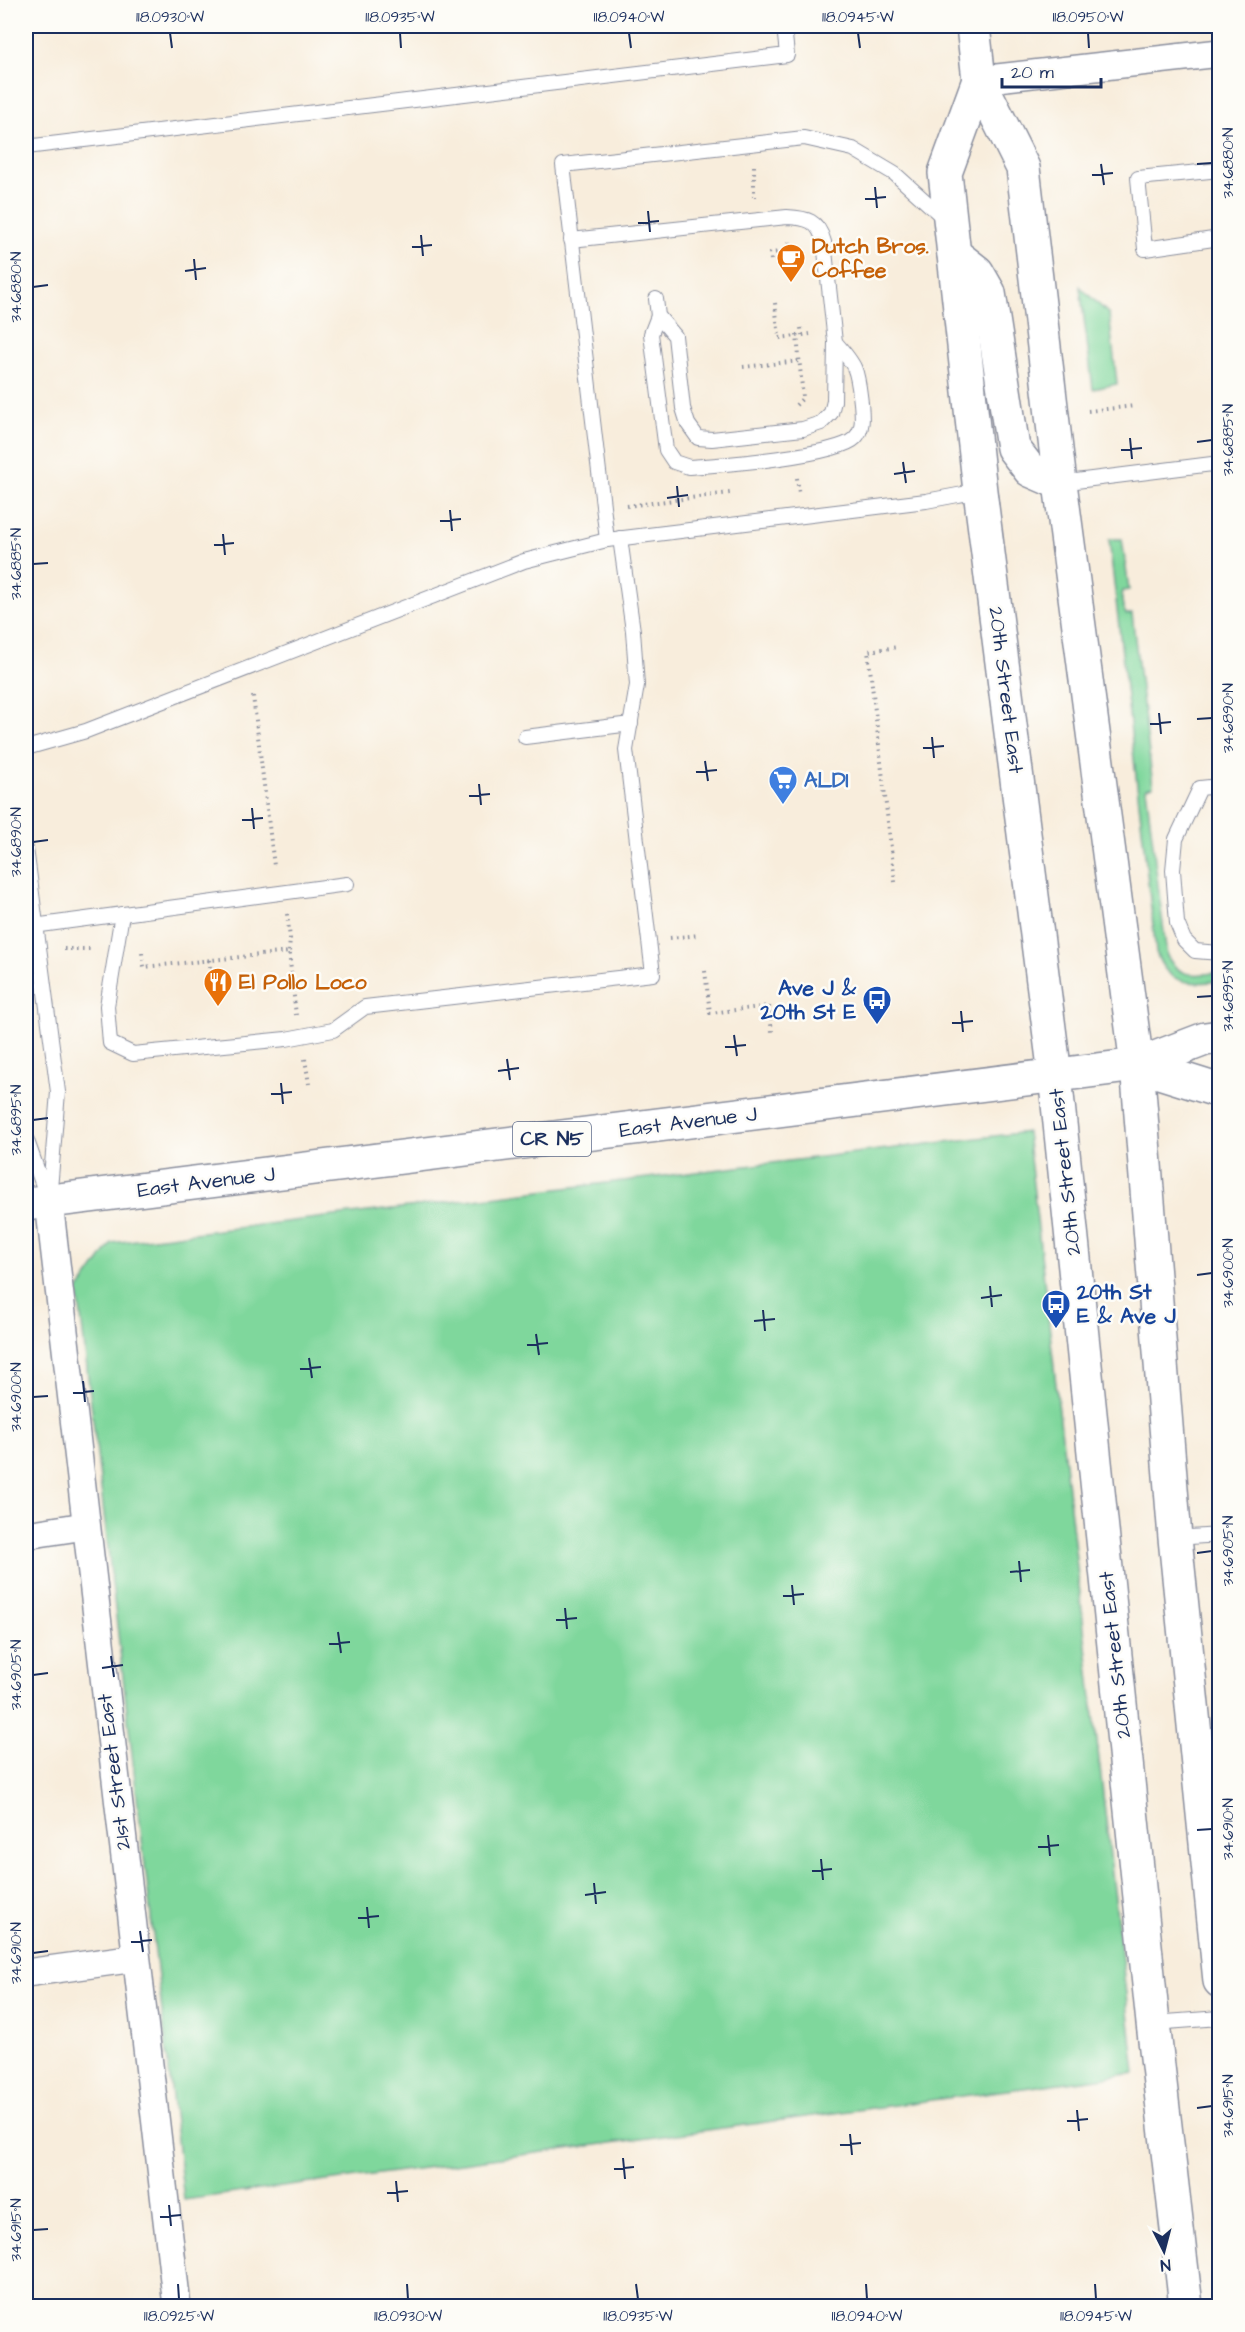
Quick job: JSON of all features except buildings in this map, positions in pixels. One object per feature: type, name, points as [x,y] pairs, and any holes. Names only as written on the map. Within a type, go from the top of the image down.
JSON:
[{"type":"main road","name":"20th Street East","points":[[973,26],[979,80],[1023,168],[1060,483],[1137,1065],[1175,1538],[1220,1981]]},
{"type":"main road","name":"20th Street East","points":[[979,80],[945,173],[980,491],[1055,1075],[1153,2023],[1186,2307]]},
{"type":"main road","points":[[953,239],[989,293],[1012,448],[1030,470],[1060,483]]},
{"type":"main road","name":"East Avenue J","points":[[37,1203],[1137,1065],[1205,1039],[1220,1037]]},
{"type":"main road","name":"East Avenue J","points":[[1137,1065],[1220,1091]]},
{"type":"street","points":[[979,80],[1220,53]]},
{"type":"street","name":"21st Street East","points":[[37,1203],[86,1526],[177,2307]]},
{"type":"street","points":[[26,1535],[86,1526]]},
{"type":"street","points":[[26,1973],[136,1958]]},
{"type":"lane","points":[[26,147],[787,55],[784,26]]},
{"type":"lane","points":[[123,914],[107,1006],[110,1043],[133,1053],[286,1039],[333,1030],[365,1007],[653,974],[626,750],[637,685],[633,631],[613,539],[571,240],[563,165],[804,138],[853,149],[895,174],[953,239]]},
{"type":"lane","points":[[1220,170],[1138,178],[1145,249],[1220,238]]},
{"type":"lane","points":[[571,240],[787,217],[808,218],[821,231],[824,242],[835,342],[834,401],[831,412],[821,423],[803,429],[712,439],[698,438],[688,424],[683,408],[675,336],[658,316]]},
{"type":"lane","points":[[656,299],[658,316],[651,334],[666,450],[674,462],[689,467],[818,452],[844,446],[854,440],[860,432],[862,417],[859,382],[853,362],[835,342]]},
{"type":"lane","points":[[1060,483],[1220,463]]},
{"type":"lane","points":[[26,748],[86,731],[524,561],[613,539],[926,501],[980,491]]},
{"type":"lane","points":[[525,737],[630,724]]},
{"type":"lane","points":[[1220,786],[1200,788],[1176,839],[1173,870],[1177,923],[1184,940],[1195,951],[1220,953]]},
{"type":"lane","points":[[26,849],[31,927],[58,1092],[37,1203]]},
{"type":"lane","points":[[31,927],[347,884]]},
{"type":"lane","points":[[26,1138],[37,1203]]},
{"type":"lane","points":[[1175,1538],[1220,1535]]},
{"type":"lane","points":[[1153,2023],[1220,2018]]},
{"type":"path","points":[[753,206],[756,187],[754,166]]},
{"type":"path","points":[[775,303],[779,338],[800,335],[801,328]]},
{"type":"path","points":[[743,367],[800,361]]},
{"type":"path","points":[[1088,411],[1135,406]]},
{"type":"path","points":[[623,507],[730,493]]},
{"type":"path","points":[[895,882],[868,651],[898,646]]},
{"type":"path","points":[[253,696],[274,866]]},
{"type":"path","points":[[286,911],[297,1018],[301,1021]]},
{"type":"path","points":[[672,938],[699,934]]},
{"type":"path","points":[[63,949],[101,950]]},
{"type":"path","points":[[133,950],[142,951],[144,967],[289,952]]},
{"type":"path","points":[[210,960],[212,982]]},
{"type":"path","points":[[705,970],[710,1013],[769,1006],[772,1032]]},
{"type":"path","points":[[305,1056],[309,1084]]},
{"type":"green space","points":[[1080,287],[1109,314],[1117,384],[1093,389]]},
{"type":"green space","points":[[1109,539],[1122,539],[1129,590],[1123,591],[1122,602],[1126,614],[1132,614],[1153,786],[1146,788],[1167,956],[1178,969],[1190,974],[1219,972],[1219,981],[1198,983],[1173,977],[1166,971],[1156,952]]},
{"type":"green space","points":[[1027,1132],[1135,2073],[184,2200],[78,1291],[112,1243]]},
{"type":"place","name":"Dutch Bros. Coffee","points":[[791,284]]},
{"type":"place","name":"ALDI","points":[[783,806]]},
{"type":"place","name":"El Pollo Loco","points":[[218,1008]]},
{"type":"place","name":"Ave J & 20th St E","points":[[877,1026]]},
{"type":"place","name":"20th St E & Ave J","points":[[1056,1330]]}]
